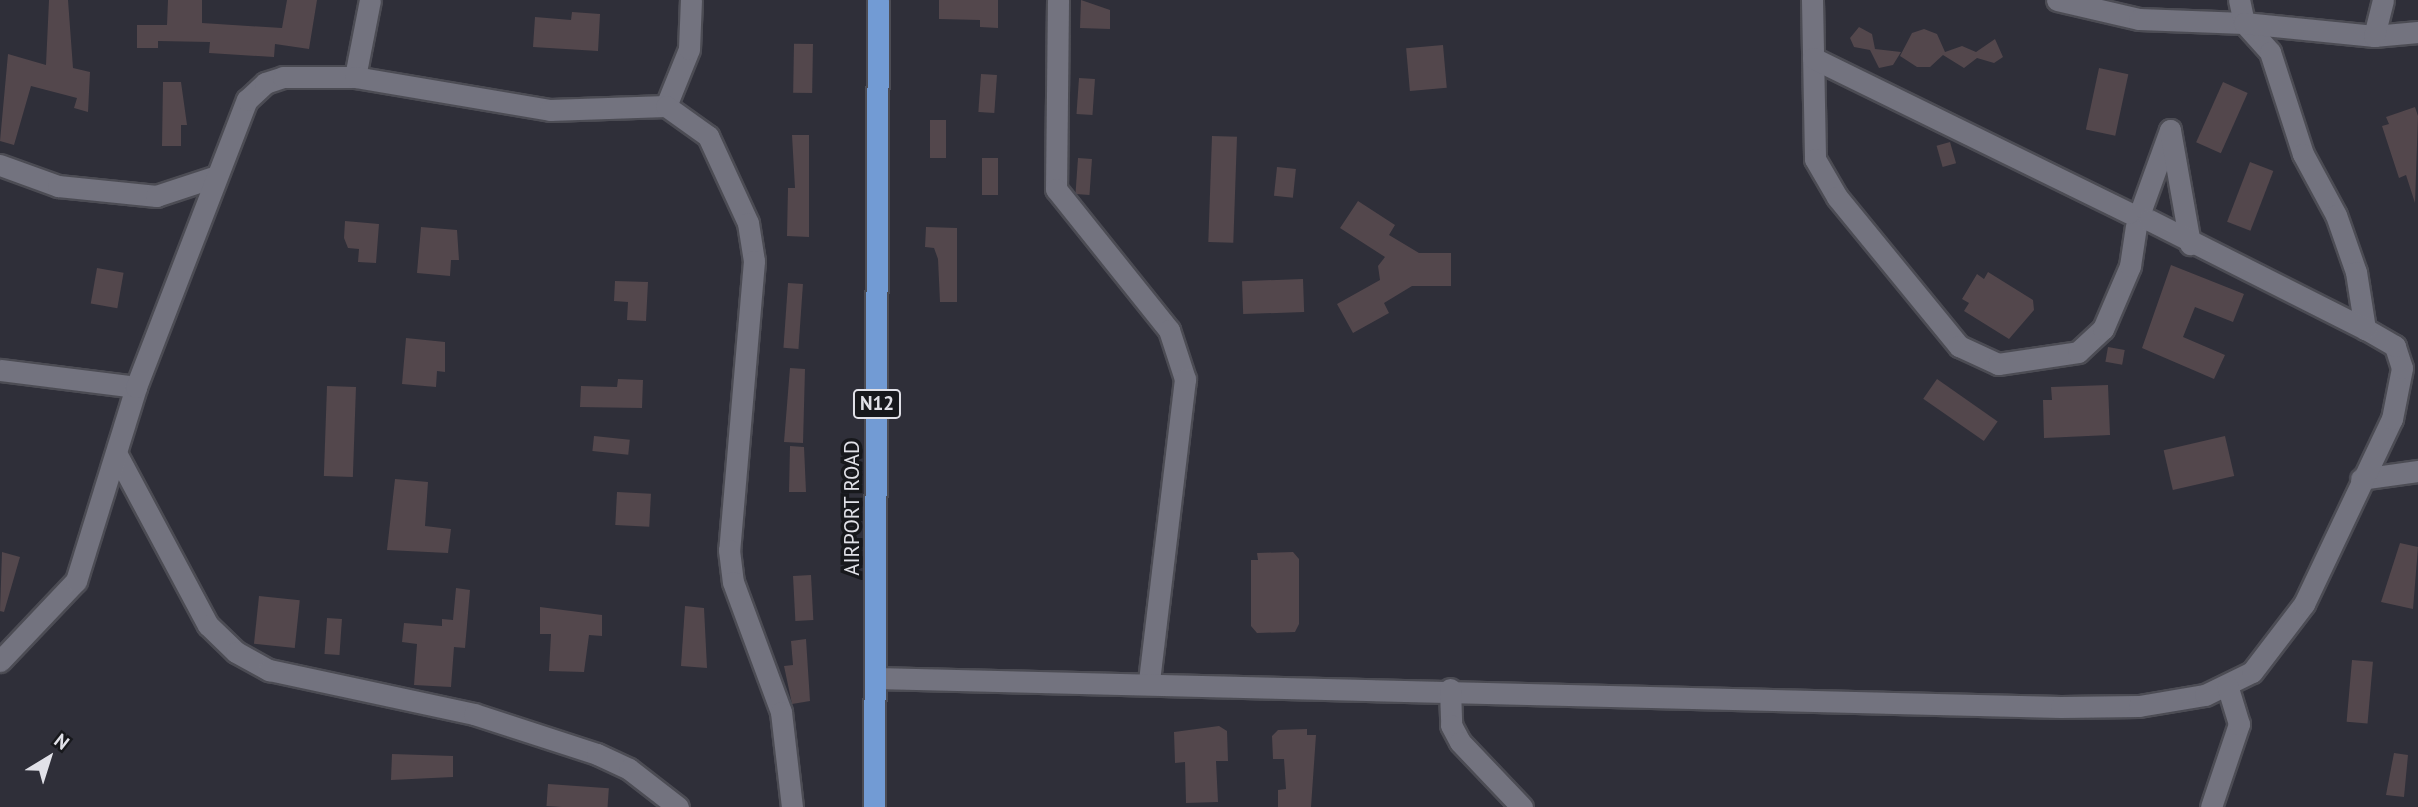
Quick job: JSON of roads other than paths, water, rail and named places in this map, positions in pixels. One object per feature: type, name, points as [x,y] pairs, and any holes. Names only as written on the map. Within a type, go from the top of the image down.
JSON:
[{"type":"highway","name":"AIRPORT ROAD","points":[[874,807],[878,0]]},
{"type":"street","points":[[355,77],[370,0]]},
{"type":"street","points":[[666,106],[689,50],[691,0]]},
{"type":"street","points":[[1058,0],[1056,189],[1169,330],[1185,379],[1149,683]]},
{"type":"street","points":[[1812,0],[1815,159],[1824,176],[1959,346],[1979,359],[1998,364],[2078,352],[2092,340],[2130,266],[2139,216],[2171,130],[2190,244]]},
{"type":"street","points":[[2057,0],[2139,19],[2244,23],[2374,36],[2418,32]]},
{"type":"street","points":[[2239,0],[2244,23],[2270,52],[2303,154],[2336,215],[2356,272],[2365,328]]},
{"type":"street","points":[[2374,36],[2383,0]]},
{"type":"street","points":[[875,678],[1450,689],[2061,707],[2139,706],[2228,687],[2252,672],[2304,604],[2361,479],[2392,419],[2402,368],[2395,346],[2365,328],[2190,244],[2139,216],[1813,58]]},
{"type":"street","points":[[0,661],[76,581],[135,387],[247,100],[265,83],[283,77],[355,77],[550,110],[666,106],[709,136],[748,223],[754,261],[729,550],[733,582],[781,712],[792,807]]},
{"type":"street","points":[[0,166],[58,186],[156,196],[217,176]]},
{"type":"street","points":[[0,370],[135,387]]},
{"type":"street","points":[[116,453],[208,625],[236,652],[269,670],[474,714],[597,754],[629,769],[678,807]]},
{"type":"street","points":[[2361,479],[2418,471]]},
{"type":"street","points":[[2211,807],[2239,724],[2228,687]]},
{"type":"street","points":[[1450,689],[1451,725],[1460,743],[1522,807]]}]
